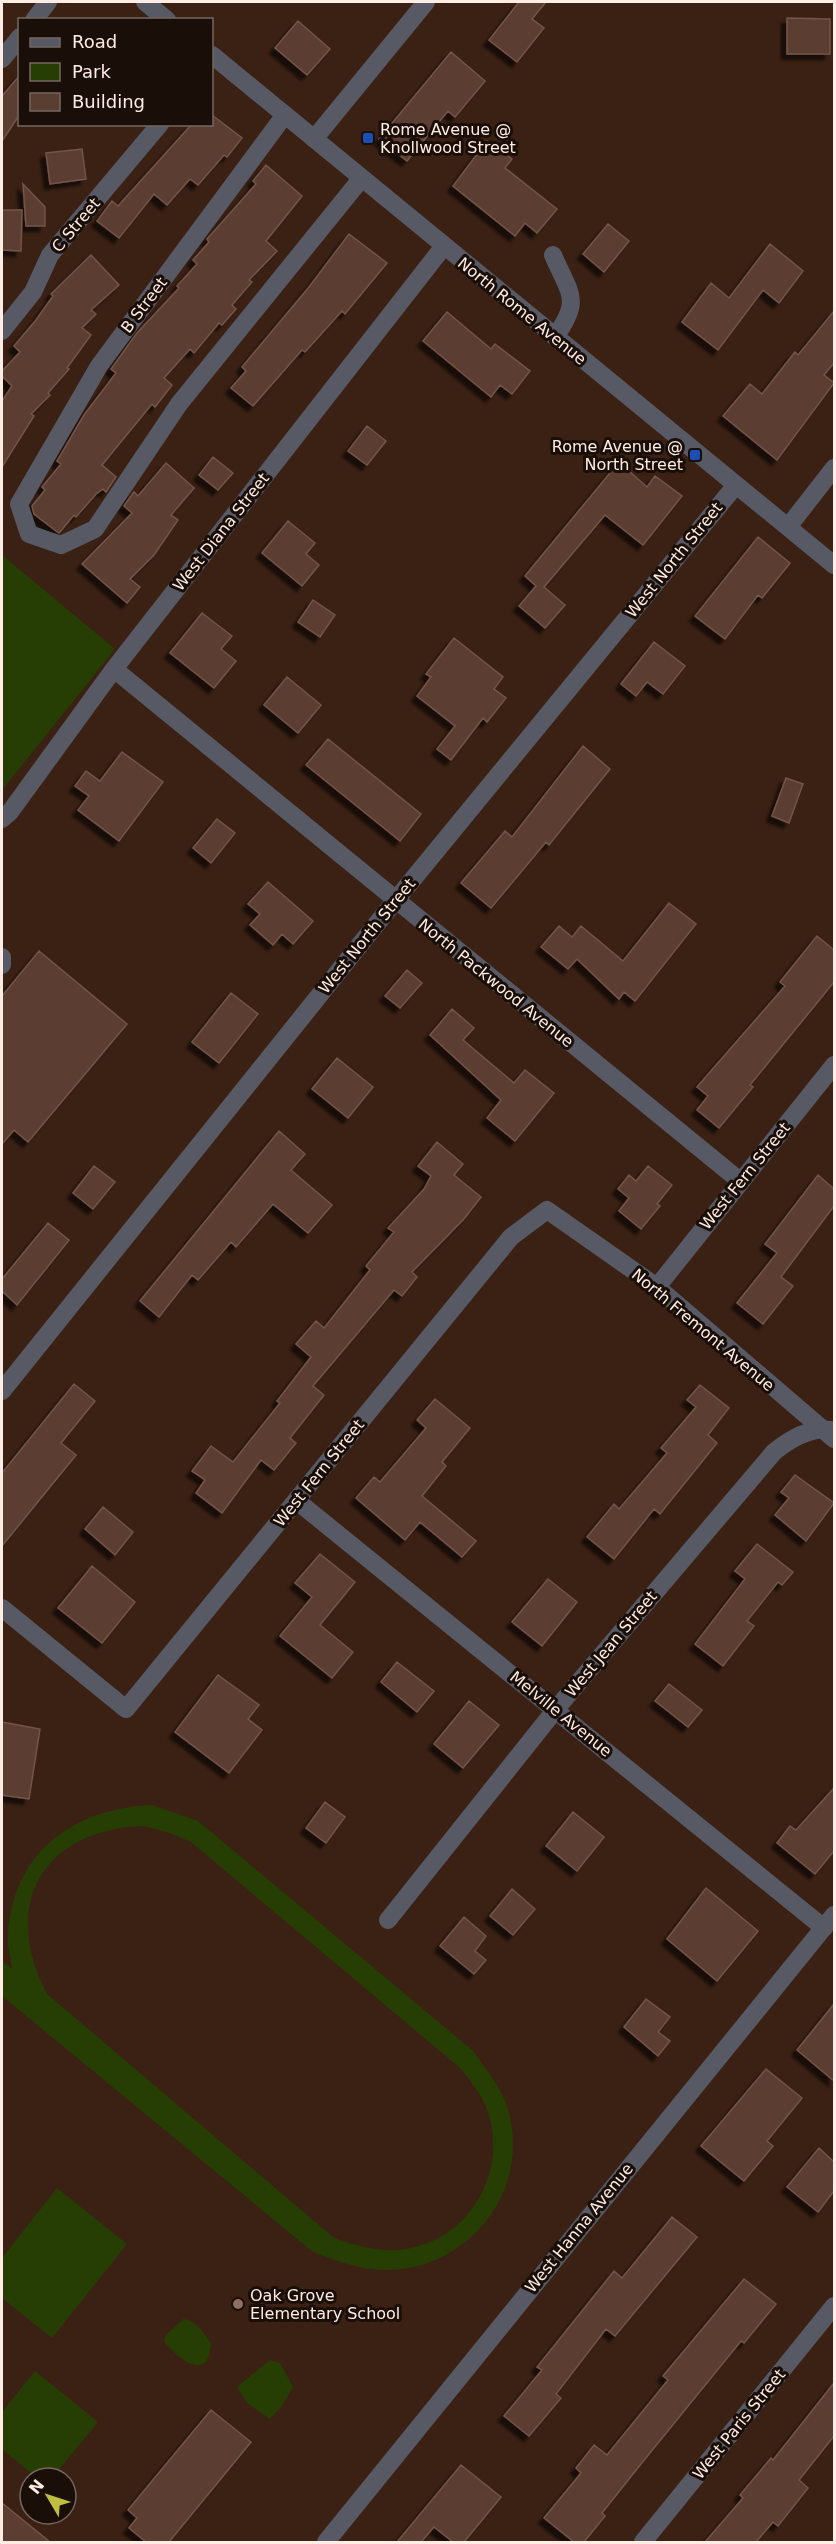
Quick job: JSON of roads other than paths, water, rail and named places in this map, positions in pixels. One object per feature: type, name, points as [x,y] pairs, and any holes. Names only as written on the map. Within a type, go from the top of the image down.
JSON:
[{"type":"street","points":[[36,18],[48,2]]},
{"type":"street","points":[[145,2],[165,18]]},
{"type":"street","points":[[314,139],[426,2]]},
{"type":"street","points":[[2,59],[18,39]]},
{"type":"street","name":"North Rome Avenue","points":[[213,59],[834,565]]},
{"type":"street","name":"B Street","points":[[284,116],[99,366],[19,504],[29,534],[61,544],[95,529],[179,404],[362,179]]},
{"type":"street","name":"C Street","points":[[2,331],[33,292],[50,255],[157,126]]},
{"type":"street","name":"West Diana Street","points":[[2,819],[10,812],[114,669],[444,246]]},
{"type":"street","points":[[553,255],[571,295],[572,308],[555,337]]},
{"type":"street","points":[[788,527],[834,468]]},
{"type":"street","name":"West North Street","points":[[2,1391],[395,901],[736,484]]},
{"type":"street","name":"North Packwood Avenue","points":[[114,669],[740,1181]]},
{"type":"street","points":[[2,957],[2,965]]},
{"type":"street","name":"West Fern Street","points":[[657,1287],[834,1065]]},
{"type":"street","name":"North Fremont Avenue","points":[[510,1237],[547,1210],[657,1287],[830,1433]]},
{"type":"street","name":"West Fern Street","points":[[2,1608],[126,1709],[510,1237]]},
{"type":"street","name":"West Jean Street","points":[[388,1920],[556,1709],[774,1452],[790,1439],[830,1433]]},
{"type":"street","name":"Melville Avenue","points":[[297,1501],[556,1709],[829,1922]]},
{"type":"street","name":"West Hanna Avenue","points":[[326,2542],[829,1922]]},
{"type":"street","name":"West Paris Street","points":[[643,2542],[834,2306]]},
{"type":"place","name":"Rome Avenue @ Knollwood Street","points":[[368,138]]},
{"type":"place","name":"Rome Avenue @ North Street","points":[[695,455]]},
{"type":"place","name":"Oak Grove Elementary School","points":[[238,2304]]}]
